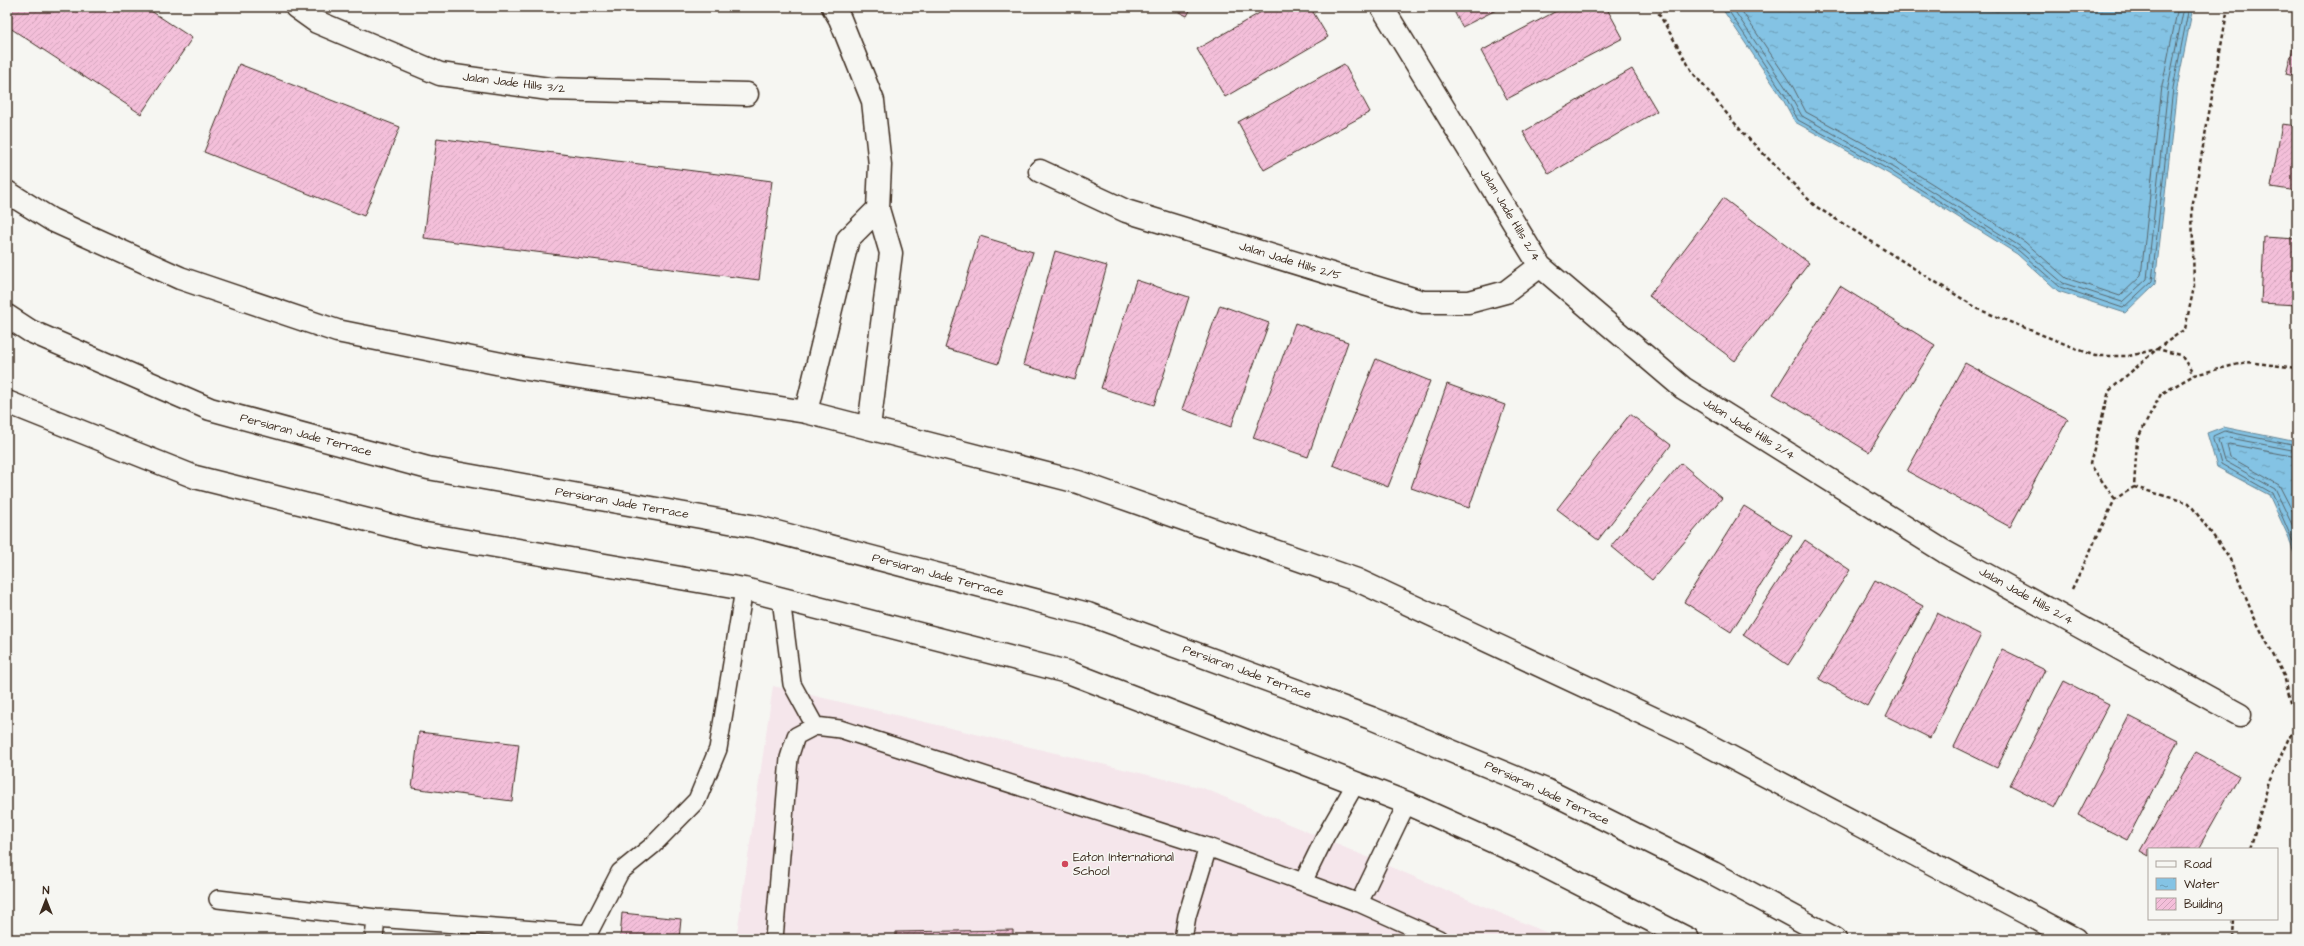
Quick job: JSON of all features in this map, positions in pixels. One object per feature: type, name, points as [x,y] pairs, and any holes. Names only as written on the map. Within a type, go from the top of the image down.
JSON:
[{"type":"street","name":"Jalan Jade Hills 3/2","points":[[296,7],[316,22],[440,74],[549,89],[747,94]]},
{"type":"street","points":[[833,7],[840,19],[873,101],[880,165],[878,209],[891,253],[869,427]]},
{"type":"street","name":"Jalan Jade Hills 2/4","points":[[1382,7],[1540,266],[1683,388],[1945,552],[2240,715]]},
{"type":"street","name":"Jalan Jade Hills 2/5","points":[[1040,171],[1126,211],[1422,302],[1469,302],[1506,292],[1540,266]]},
{"type":"street","points":[[7,192],[52,220],[180,278],[337,331],[521,368],[806,412],[869,427],[1078,482],[1357,580],[1687,734],[2075,939]]},
{"type":"street","points":[[806,412],[848,238],[878,209]]},
{"type":"street","name":"Persiaran Jade Terrace","points":[[7,316],[30,331],[210,409],[428,468],[757,527],[1088,614],[1371,718],[1548,791],[1713,873],[1835,939]]},
{"type":"street","points":[[7,402],[195,477],[420,533],[744,588],[781,599],[1071,673],[1407,803],[1521,854],[1688,939]]},
{"type":"lane","points":[[218,899],[376,918],[475,933],[588,936],[620,872],[652,846],[697,800],[718,749],[744,588]]},
{"type":"lane","points":[[781,599],[792,684],[815,726]]},
{"type":"lane","points":[[774,939],[789,758],[796,736],[815,726],[840,729],[1208,847],[1359,903],[1435,938]]},
{"type":"lane","points":[[1304,882],[1325,837],[1356,783]]},
{"type":"lane","points":[[1359,903],[1407,803]]},
{"type":"lane","points":[[1183,939],[1187,916],[1208,847]]},
{"type":"lane","points":[[374,939],[376,918]]},
{"type":"path","points":[[1655,7],[1693,73],[1743,133],[1815,206],[1980,310],[2095,356],[2129,356],[2157,349],[2181,355],[2194,375]]},
{"type":"path","points":[[2115,499],[2090,464],[2109,391],[2157,349],[2185,329],[2194,287],[2192,208],[2228,7]]},
{"type":"path","points":[[2134,487],[2137,440],[2161,394],[2194,375],[2247,362],[2297,368]]},
{"type":"path","points":[[2060,615],[2115,499],[2134,487],[2189,502],[2229,557],[2252,615],[2284,676],[2296,722],[2268,782],[2250,848]]},
{"type":"path","points":[[2233,939],[2234,920]]},
{"type":"shaded area","name":"Eaton International School","points":[[773,686],[1203,788],[1562,939],[736,939]]},
{"type":"water","points":[[1721,7],[2193,7],[2177,88],[2155,284],[2125,313],[2058,291],[2017,254],[1889,174],[1795,122],[1781,96]]},
{"type":"water","points":[[2223,427],[2297,442],[2297,564],[2289,538],[2269,495],[2217,467],[2207,433]]},
{"type":"building","points":[[7,7],[145,7],[192,38],[141,114],[7,26]]},
{"type":"building","points":[[1169,7],[1192,7],[1187,16]]},
{"type":"building","points":[[1270,7],[1310,7],[1328,37],[1225,97],[1197,49]]},
{"type":"building","points":[[1452,7],[1502,7],[1462,27]]},
{"type":"building","points":[[1564,7],[1606,7],[1623,38],[1507,99],[1481,51]]},
{"type":"building","points":[[2297,33],[2297,77],[2286,74]]},
{"type":"building","points":[[239,64],[400,127],[364,216],[204,152]]},
{"type":"building","points":[[1344,64],[1370,112],[1264,170],[1238,122]]},
{"type":"building","points":[[1632,69],[1657,111],[1549,174],[1523,132]]},
{"type":"building","points":[[2282,124],[2297,126],[2297,191],[2271,187]]},
{"type":"building","points":[[437,138],[772,181],[759,280],[424,238]]},
{"type":"building","points":[[1723,198],[1809,263],[1735,361],[1649,296]]},
{"type":"building","points":[[980,236],[1033,252],[998,364],[945,348]]},
{"type":"building","points":[[2264,237],[2297,239],[2297,305],[2261,303]]},
{"type":"building","points":[[1055,251],[1107,266],[1075,380],[1023,365]]},
{"type":"building","points":[[1136,280],[1189,297],[1154,405],[1101,388]]},
{"type":"building","points":[[1840,286],[1935,345],[1869,452],[1773,394]]},
{"type":"building","points":[[1220,305],[1269,323],[1231,427],[1182,409]]},
{"type":"building","points":[[1295,323],[1348,342],[1308,457],[1253,438]]},
{"type":"building","points":[[1376,359],[1430,381],[1388,487],[1333,465]]},
{"type":"building","points":[[1965,363],[2068,419],[2010,527],[1907,471]]},
{"type":"building","points":[[1447,384],[1505,405],[1469,508],[1411,488]]},
{"type":"building","points":[[1630,414],[1671,445],[1598,540],[1557,509]]},
{"type":"building","points":[[1681,463],[1722,498],[1652,580],[1611,546]]},
{"type":"building","points":[[1744,506],[1792,536],[1731,632],[1684,602]]},
{"type":"building","points":[[1805,540],[1850,570],[1788,665],[1743,635]]},
{"type":"building","points":[[1875,580],[1923,606],[1867,706],[1819,679]]},
{"type":"building","points":[[1937,613],[1981,635],[1930,738],[1886,716]]},
{"type":"building","points":[[2002,649],[2045,670],[1997,768],[1954,747]]},
{"type":"building","points":[[2064,681],[2109,704],[2055,808],[2010,785]]},
{"type":"building","points":[[2129,716],[2178,741],[2127,840],[2078,815]]},
{"type":"building","points":[[419,732],[519,744],[512,801],[412,788]]},
{"type":"building","points":[[2196,752],[2239,776],[2199,848],[2148,848],[2148,855],[2140,851]]},
{"type":"building","points":[[622,913],[681,919],[679,939],[620,939]]},
{"type":"building","points":[[1013,930],[1013,939],[896,939],[896,932]]},
{"type":"place","name":"Eaton International School","points":[[1065,864]]}]
